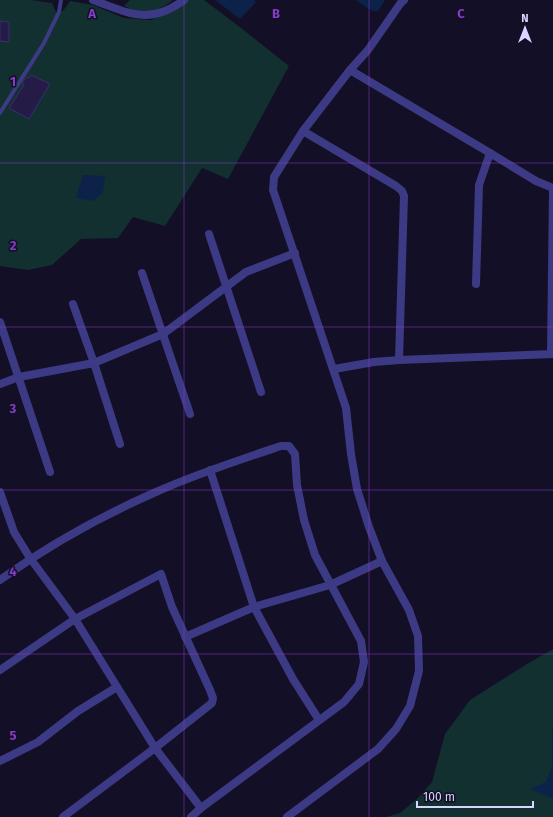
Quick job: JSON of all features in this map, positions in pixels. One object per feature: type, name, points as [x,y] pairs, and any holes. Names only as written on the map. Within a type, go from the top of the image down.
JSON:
[{"type":"street","points":[[93,0],[133,14],[150,16],[166,10],[184,0]]},
{"type":"street","points":[[287,817],[378,749],[396,729],[410,706],[419,671],[418,636],[409,610],[382,562],[369,527],[357,489],[346,408],[273,190],[274,177],[303,131],[350,70],[368,50],[404,0]]},
{"type":"street","points":[[334,369],[374,362],[399,360],[552,354],[553,188],[536,181],[350,70]]},
{"type":"street","points":[[303,131],[402,191],[404,196],[399,360]]},
{"type":"street","points":[[476,284],[479,185],[490,153]]},
{"type":"street","points":[[209,234],[261,392]]},
{"type":"street","points":[[0,384],[19,377],[94,363],[163,334],[246,272],[295,253]]},
{"type":"street","points":[[142,273],[190,414]]},
{"type":"street","points":[[73,304],[120,444]]},
{"type":"street","points":[[0,322],[50,472]]},
{"type":"street","points":[[0,580],[30,558],[96,521],[156,492],[210,470],[281,446],[289,446],[295,454],[298,485],[308,534],[315,555],[361,641],[364,662],[359,684],[344,702],[191,817]]},
{"type":"street","points":[[210,470],[254,607],[293,680],[319,720]]},
{"type":"street","points":[[1,496],[14,532],[30,558],[75,619],[155,748],[201,808]]},
{"type":"street","points":[[185,637],[254,607],[330,585],[382,562]]},
{"type":"street","points":[[0,670],[75,619],[161,574],[172,608],[210,690],[213,698],[212,703],[63,817]]},
{"type":"street","points":[[0,761],[38,742],[78,711],[117,687]]},
{"type":"lane","points":[[0,113],[44,42],[60,11],[61,1]]},
{"type":"green space","points":[[0,0],[31,0],[52,3],[56,12],[63,11],[70,1],[93,5],[124,18],[151,20],[173,11],[188,0],[204,0],[289,66],[228,179],[202,168],[165,226],[133,217],[118,238],[81,239],[52,265],[28,270],[0,266]]},
{"type":"green space","points":[[130,0],[173,0],[155,10],[138,11],[124,6]]},
{"type":"green space","points":[[553,649],[553,817],[386,817],[400,813],[417,799],[432,782],[445,734],[470,700]]},
{"type":"water","points":[[215,0],[254,0],[256,2],[240,19]]},
{"type":"water","points":[[356,0],[385,0],[377,11],[373,11]]},
{"type":"water","points":[[83,175],[105,176],[103,192],[93,201],[76,198]]},
{"type":"water","points":[[553,726],[553,798],[530,789],[546,782],[552,766]]},
{"type":"building","points":[[0,21],[9,22],[9,42],[0,41]]},
{"type":"building","points":[[31,75],[50,84],[29,119],[9,108],[24,85],[22,84],[25,79],[27,77],[29,78]]}]
